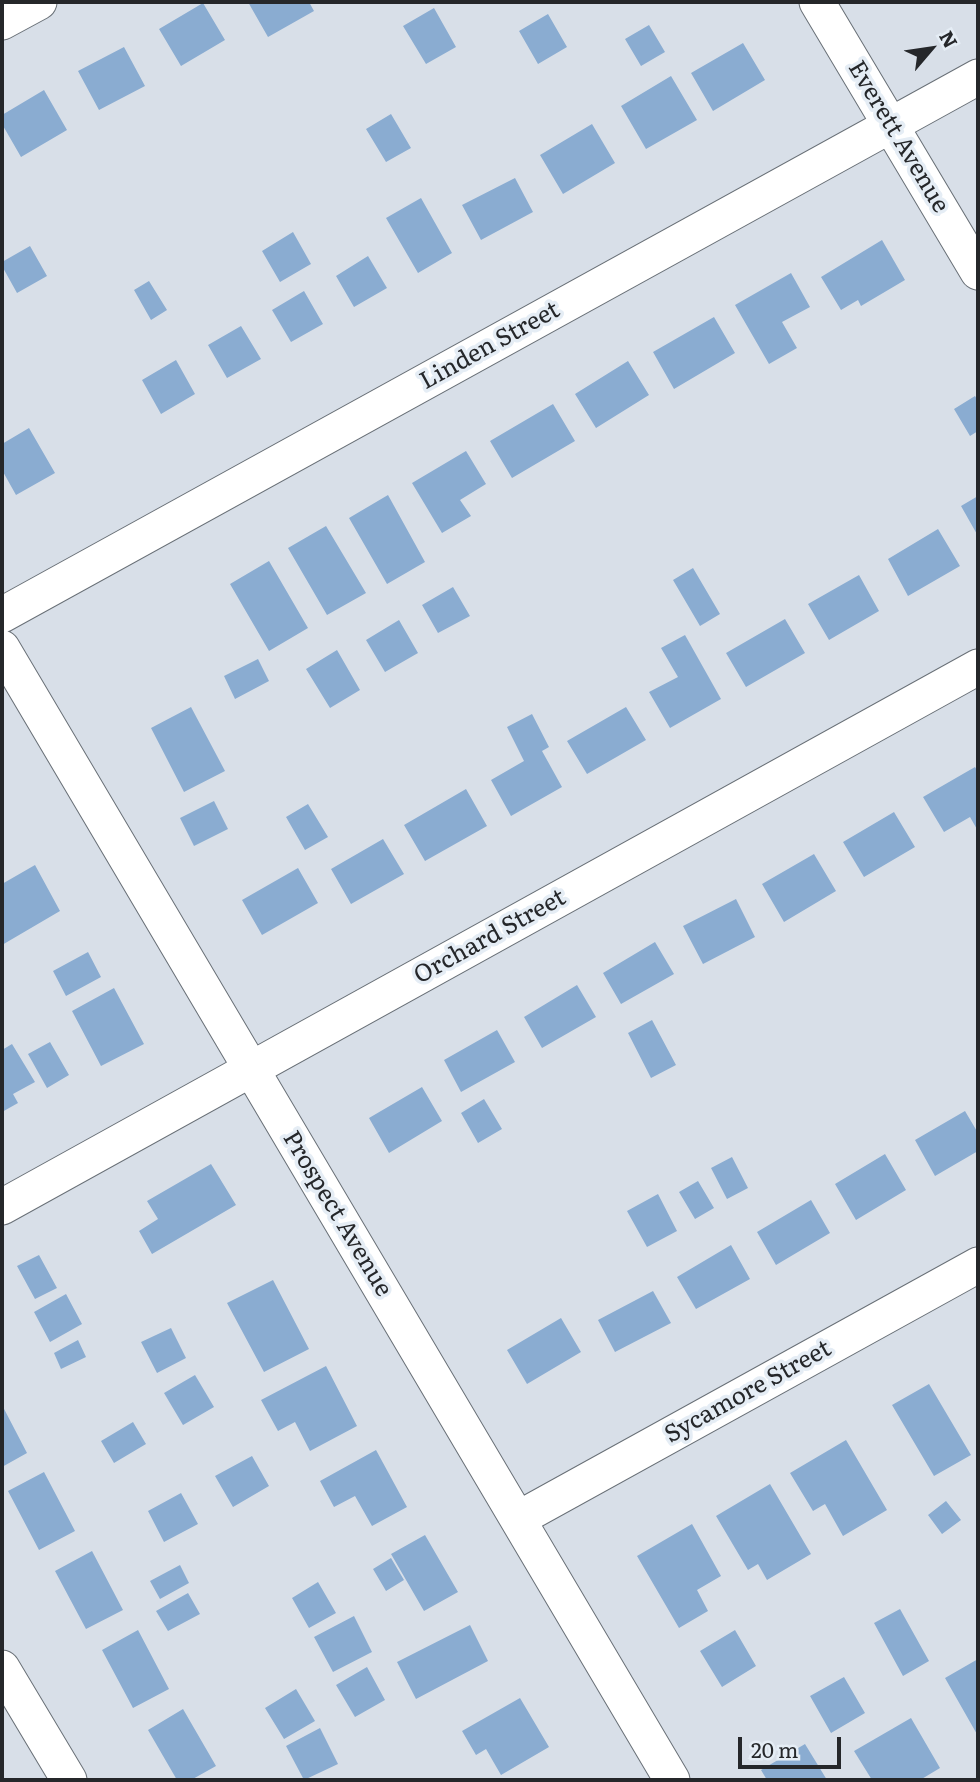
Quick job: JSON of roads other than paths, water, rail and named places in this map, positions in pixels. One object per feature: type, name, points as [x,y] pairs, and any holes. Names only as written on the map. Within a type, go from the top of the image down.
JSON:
[{"type":"street","points":[[2,22],[39,2]]},
{"type":"street","name":"Everett Avenue","points":[[817,2],[978,272]]},
{"type":"street","name":"Linden Street","points":[[2,614],[978,77]]},
{"type":"street","name":"Prospect Avenue","points":[[2,648],[672,1780]]},
{"type":"street","name":"Orchard Street","points":[[2,1207],[978,667]]},
{"type":"street","name":"Sycamore Street","points":[[517,1519],[978,1265]]},
{"type":"street","points":[[2,1668],[69,1780]]}]
